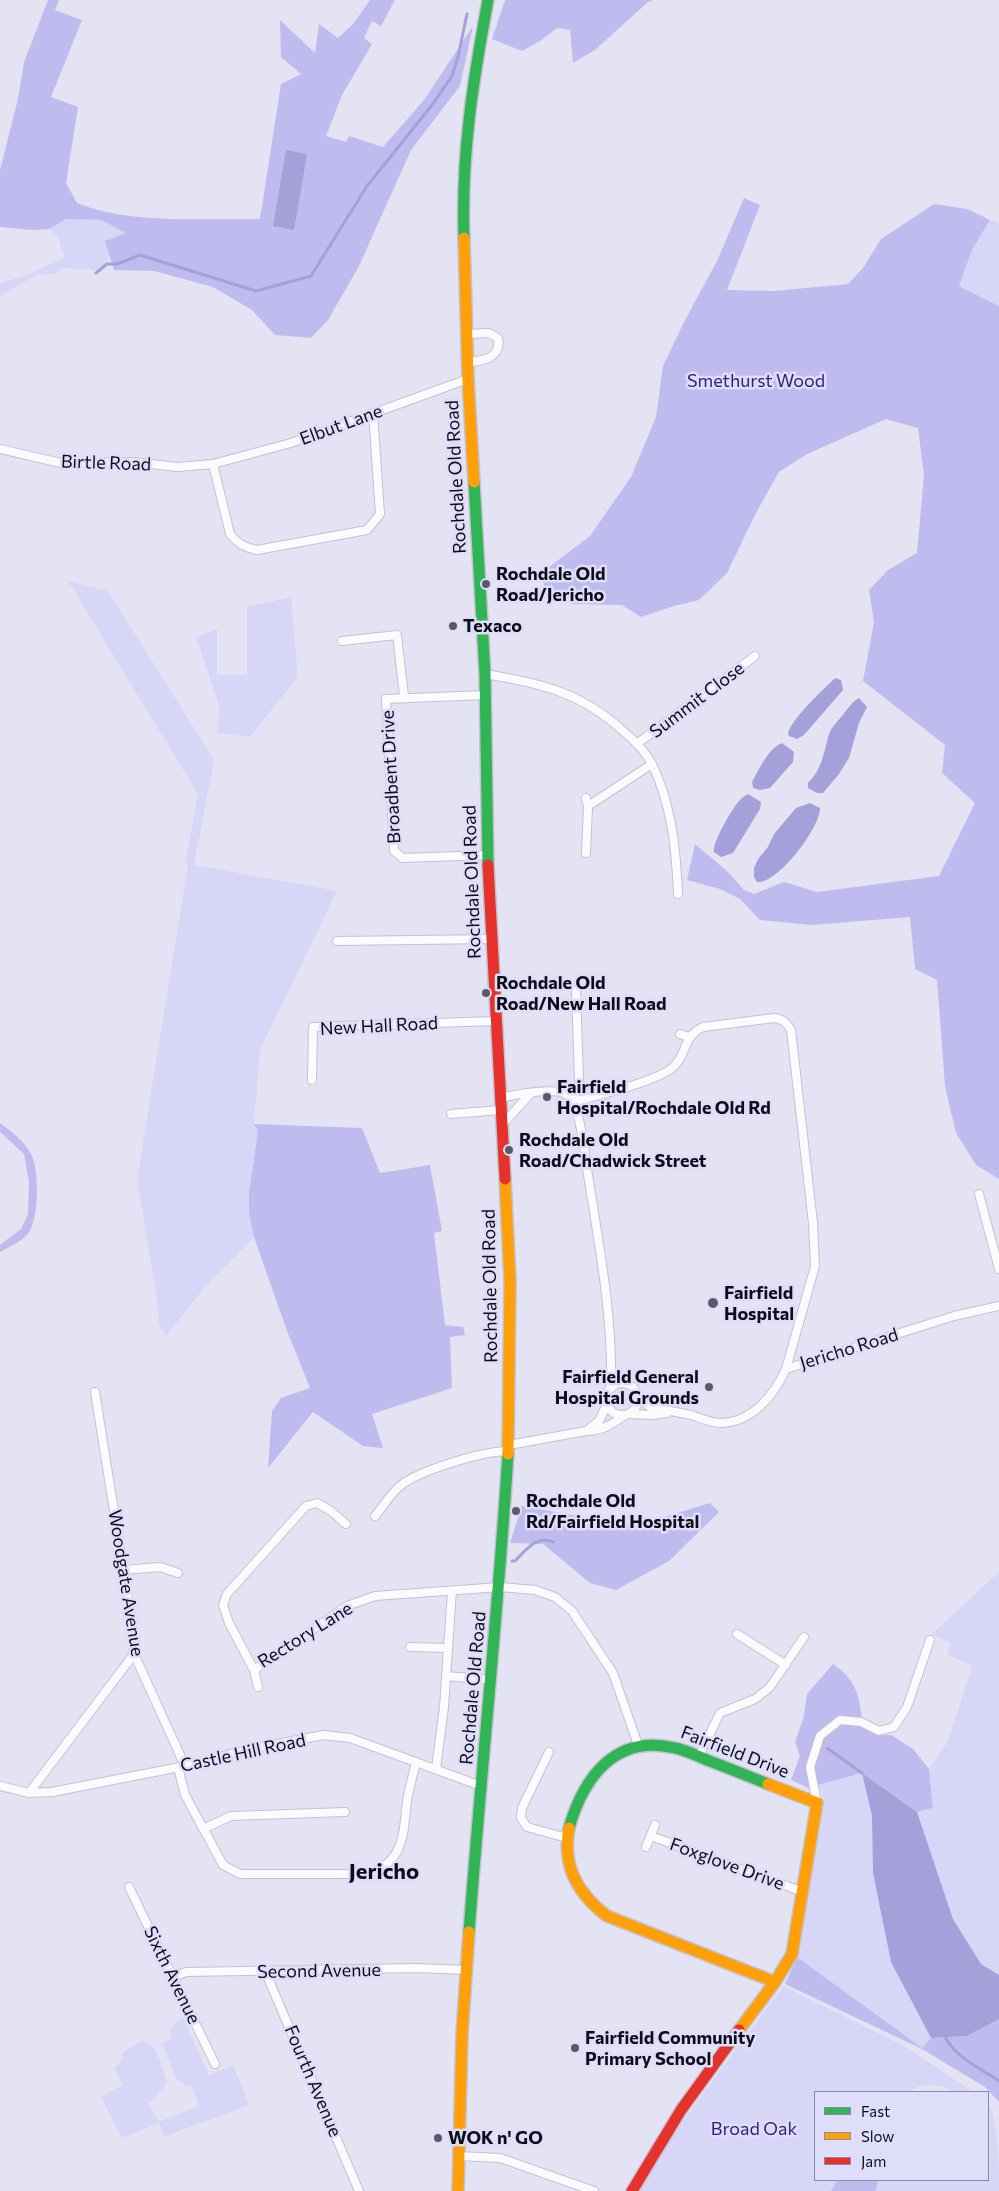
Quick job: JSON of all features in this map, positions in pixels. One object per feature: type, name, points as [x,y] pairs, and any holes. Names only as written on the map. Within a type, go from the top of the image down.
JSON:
[{"type":"main road","name":"Rochdale Old Road","points":[[458,2191],[462,2034],[466,1970],[490,1680],[500,1587],[509,1448],[510,1282],[487,855],[485,694],[468,379],[462,190],[471,94],[488,0]]},
{"type":"main road","name":"Fairfield Drive","points":[[775,1982],[607,1916],[586,1898],[572,1877],[567,1858],[567,1838],[570,1823],[592,1775],[609,1759],[638,1745],[664,1744],[817,1802]]},
{"type":"main road","points":[[632,2191],[653,2151],[671,2123],[775,1982],[792,1954],[817,1802]]},
{"type":"street","points":[[467,334],[489,333],[498,338],[499,343],[498,350],[488,359],[468,362]]},
{"type":"street","name":"Elbut Lane","points":[[213,464],[292,443],[468,379]]},
{"type":"street","points":[[213,464],[230,534],[237,543],[248,548],[257,550],[367,530],[380,514],[373,413]]},
{"type":"street","name":"Birtle Road","points":[[0,449],[61,463],[134,462],[177,467],[213,464]]},
{"type":"street","points":[[342,641],[397,635],[404,696],[485,694]]},
{"type":"street","name":"Summit Close","points":[[638,744],[755,656]]},
{"type":"street","points":[[484,674],[520,680],[573,696],[604,714],[638,744],[652,764],[666,802],[675,846],[678,894]]},
{"type":"street","name":"Broadbent Drive","points":[[404,696],[386,698],[394,852],[403,858],[487,855]]},
{"type":"street","points":[[588,806],[652,764]]},
{"type":"street","points":[[586,798],[588,806],[586,853]]},
{"type":"street","points":[[337,941],[492,938]]},
{"type":"street","points":[[576,990],[579,1081],[574,1102],[581,1133],[602,1272],[610,1337],[611,1388]]},
{"type":"street","points":[[574,1102],[666,1072],[680,1060],[693,1032],[703,1027],[774,1018],[781,1019],[788,1024],[791,1030],[813,1223],[815,1266],[786,1369]]},
{"type":"street","name":"New Hall Road","points":[[312,1080],[313,1027],[496,1021]]},
{"type":"street","points":[[680,1034],[690,1037]]},
{"type":"street","points":[[500,1098],[558,1091],[567,1094],[574,1102]]},
{"type":"street","points":[[501,1126],[531,1093]]},
{"type":"street","points":[[451,1114],[500,1110]]},
{"type":"street","points":[[979,1194],[999,1269]]},
{"type":"street","name":"Jericho Road","points":[[638,1394],[643,1402],[650,1407],[720,1423],[744,1417],[765,1402],[778,1385],[786,1369],[954,1316],[999,1306]]},
{"type":"street","points":[[375,1516],[399,1487],[422,1473],[509,1448],[603,1429],[638,1406],[638,1394],[635,1389],[625,1383],[616,1384],[611,1388],[607,1393],[607,1404],[599,1421],[586,1431]]},
{"type":"street","name":"Woodgate Avenue","points":[[95,1392],[124,1570],[134,1654],[182,1767],[185,1795],[223,1864],[240,1874],[367,1874],[384,1867],[396,1855],[402,1844],[409,1790],[416,1762]]},
{"type":"street","points":[[607,1404],[613,1413],[627,1415],[676,1413]]},
{"type":"street","name":"Rectory Lane","points":[[346,1524],[317,1503],[306,1506],[227,1594],[223,1605],[229,1623],[254,1670],[347,1606],[375,1596],[500,1587],[535,1590],[555,1597],[572,1611],[613,1672],[638,1745]]},
{"type":"street","points":[[124,1570],[160,1567],[178,1572]]},
{"type":"street","points":[[436,1770],[447,1676],[452,1591]]},
{"type":"street","points":[[737,1634],[786,1665]]},
{"type":"street","points":[[699,1756],[720,1713],[755,1699],[770,1687],[804,1637]]},
{"type":"street","points":[[817,1802],[810,1766],[820,1736],[840,1720],[861,1722],[879,1731],[894,1727],[907,1707],[930,1640]]},
{"type":"street","points":[[410,1646],[425,1651],[448,1648]]},
{"type":"street","points":[[29,1793],[134,1654]]},
{"type":"street","points":[[254,1670],[258,1688]]},
{"type":"street","points":[[447,1676],[490,1680]]},
{"type":"street","name":"Castle Hill Road","points":[[0,1786],[29,1793],[52,1792],[182,1767],[250,1748],[324,1736],[350,1738],[481,1786]]},
{"type":"street","points":[[549,1752],[522,1808],[521,1818],[527,1827],[567,1838]]},
{"type":"street","points":[[203,1829],[231,1816],[345,1812]]},
{"type":"street","points":[[646,1848],[655,1825]]},
{"type":"street","name":"Foxglove Drive","points":[[651,1836],[803,1892]]},
{"type":"street","name":"Sixth Avenue","points":[[129,1887],[215,2064]]},
{"type":"street","name":"Second Avenue","points":[[173,1977],[186,1972],[417,1968],[466,1970]]},
{"type":"street","name":"Fourth Avenue","points":[[265,1971],[359,2191]]},
{"type":"street","points":[[458,2156],[500,2158],[594,2191]]},
{"type":"green space","points":[[48,0],[59,0],[55,10],[82,20],[51,97],[78,107],[66,183],[77,203],[120,215],[167,219],[260,219],[281,84],[301,74],[281,57],[280,20],[315,53],[319,24],[338,38],[353,24],[370,0],[395,0],[381,26],[372,21],[364,38],[372,44],[342,95],[326,136],[346,142],[349,136],[383,147],[424,100],[473,26],[460,86],[411,150],[359,266],[328,320],[311,338],[275,335],[252,310],[213,287],[154,271],[114,270],[105,241],[126,233],[101,220],[66,219],[50,229],[31,230],[0,227],[0,170],[18,99],[24,62]]},
{"type":"green space","points":[[505,0],[653,0],[648,2],[595,50],[573,63],[570,30],[557,28],[540,41],[522,51],[492,39]]},
{"type":"green space","name":"Smethurst Wood","points":[[744,198],[760,205],[727,290],[774,291],[848,284],[863,268],[881,239],[934,204],[967,209],[990,220],[972,250],[959,286],[999,306],[999,1179],[976,1165],[956,1133],[945,1086],[937,980],[915,969],[910,917],[812,925],[760,920],[740,899],[720,889],[687,880],[695,844],[728,872],[744,890],[754,894],[784,882],[817,892],[939,876],[975,803],[942,773],[945,745],[863,681],[874,622],[869,590],[888,570],[917,553],[924,475],[918,428],[886,419],[807,454],[779,472],[756,513],[727,573],[699,600],[641,617],[622,605],[572,604],[544,591],[544,571],[590,536],[631,477],[656,417],[663,366],[717,261]]},
{"type":"green space","points":[[66,219],[101,220],[127,233],[105,241],[110,258],[98,270],[62,268],[55,274],[38,274],[0,296],[0,283],[26,275],[64,258],[59,238],[50,229]]},
{"type":"green space","points":[[990,220],[999,223],[999,306],[959,286],[972,250]]},
{"type":"green space","points":[[68,581],[108,591],[214,760],[194,865],[337,891],[260,1050],[254,1124],[258,1131],[249,1193],[249,1213],[254,1237],[206,1286],[166,1336],[159,1325],[157,1298],[137,1180],[188,864],[185,863],[198,794]]},
{"type":"green space","points":[[291,597],[298,677],[250,737],[218,733],[219,706],[196,637],[217,629],[217,675],[247,675],[247,607]]},
{"type":"green space","points":[[0,1123],[22,1142],[32,1156],[36,1173],[37,1195],[35,1216],[29,1232],[20,1241],[0,1252],[0,1245],[21,1229],[28,1214],[29,1182],[24,1154],[0,1132]]},
{"type":"green space","points":[[254,1124],[362,1128],[380,1173],[430,1165],[442,1231],[434,1233],[445,1325],[463,1327],[465,1335],[450,1337],[452,1388],[372,1414],[383,1448],[363,1446],[313,1412],[268,1468],[272,1411],[281,1398],[310,1388],[287,1331],[254,1237],[249,1213],[249,1193],[258,1131]]},
{"type":"green space","points":[[710,1503],[719,1512],[669,1561],[616,1590],[590,1583],[543,1544],[510,1543],[522,1506],[634,1526]]},
{"type":"green space","points":[[999,1572],[999,1975],[981,1964],[953,1919],[917,1812],[933,1808],[929,1769],[947,1743],[972,1666],[947,1654],[951,1643],[932,1634]]},
{"type":"green space","points":[[833,1664],[846,1675],[855,1687],[862,1719],[838,1717],[818,1735],[806,1768],[811,1789],[791,1780],[800,1756],[795,1742],[804,1716],[807,1694]]},
{"type":"green space","points":[[860,1724],[877,1735],[891,1735],[913,1749],[929,1769],[933,1808],[917,1812],[862,1773],[818,1785],[813,1766],[822,1739],[840,1725]]},
{"type":"green space","points":[[862,1773],[872,1816],[873,1873],[891,1962],[931,2038],[922,2049],[797,1957],[823,1813],[824,1798],[818,1785]]},
{"type":"green space","points":[[797,1957],[922,2048],[931,2038],[967,2036],[999,2019],[999,2102],[985,2087],[922,2049],[785,1984]]},
{"type":"green space","name":"Broad Oak","points":[[783,1986],[906,2047],[972,2091],[950,2091],[944,2087],[932,2085],[920,2086],[909,2091],[814,2091],[814,2181],[836,2181],[831,2191],[638,2191],[662,2149]]},
{"type":"green space","points":[[183,2017],[209,2075],[233,2065],[249,2105],[163,2137],[159,2123],[122,2138],[101,2097],[123,2085],[114,2068],[120,2063],[123,2052],[138,2043],[146,2042],[155,2050],[167,2082],[154,2100],[148,2102],[159,2122],[199,2106],[192,2085],[189,2087],[176,2079],[162,2043],[172,2038],[169,2029]]},
{"type":"green space","points":[[989,2106],[996,2131],[999,2191],[876,2191],[878,2181],[989,2181]]},
{"type":"green space","points":[[836,2181],[878,2181],[876,2191],[831,2191]]},
{"type":"shaded area","points":[[286,150],[307,154],[294,230],[273,226]]},
{"type":"shaded area","points":[[835,678],[841,680],[843,690],[804,735],[797,739],[789,736],[788,733],[796,719]]},
{"type":"shaded area","points":[[859,698],[867,707],[859,723],[849,758],[839,774],[823,793],[817,793],[808,788],[808,783],[819,766],[829,734],[834,725]]},
{"type":"shaded area","points":[[782,743],[794,752],[793,762],[770,788],[760,790],[753,788],[752,782],[764,760],[772,750]]},
{"type":"shaded area","points":[[748,794],[761,802],[760,809],[733,853],[721,857],[714,852],[719,834],[736,805]]},
{"type":"shaded area","points":[[810,803],[820,808],[818,817],[806,841],[776,874],[766,880],[757,882],[754,877],[754,868],[774,834],[796,808]]},
{"type":"shaded area","points":[[862,1773],[917,1812],[953,1919],[981,1964],[999,1975],[999,2019],[967,2036],[931,2038],[891,1962],[873,1873],[872,1816]]},
{"type":"waterway","points":[[96,273],[107,264],[117,264],[140,255],[256,291],[311,276],[367,186],[432,105],[452,76],[467,14]]},
{"type":"waterway","points":[[512,1561],[515,1561],[527,1548],[537,1542],[542,1540],[553,1542]]},
{"type":"waterway","points":[[827,1748],[862,1773]]},
{"type":"waterway","points":[[945,2037],[962,2057],[999,2081]]},
{"type":"traffic: fast","points":[[464,238],[464,177],[469,118],[488,0]]},
{"type":"traffic: fast","points":[[474,482],[485,674],[488,865]]},
{"type":"traffic: fast","points":[[469,1932],[508,1454]]},
{"type":"traffic: fast","points":[[569,1828],[575,1809],[594,1776],[619,1753],[636,1747],[654,1745],[679,1749],[768,1784]]},
{"type":"traffic: slow","points":[[464,238],[468,379],[474,482]]},
{"type":"traffic: slow","points":[[505,1179],[510,1281],[508,1454]]},
{"type":"traffic: slow","points":[[739,2030],[775,1982],[792,1954],[817,1803],[768,1784]]},
{"type":"traffic: slow","points":[[569,1828],[568,1855],[574,1878],[587,1898],[607,1916],[775,1982]]},
{"type":"traffic: slow","points":[[458,2191],[462,2034],[469,1932]]},
{"type":"traffic: jam","points":[[488,865],[505,1179]]},
{"type":"traffic: jam","points":[[632,2191],[681,2110],[739,2030]]},
{"type":"place","name":"Rochdale Old Road/Jericho","points":[[486,584]]},
{"type":"place","name":"Texaco","points":[[453,626]]},
{"type":"place","name":"Rochdale Old Road/New Hall Road","points":[[486,993]]},
{"type":"place","name":"Fairfield Hospital/Rochdale Old Rd","points":[[547,1097]]},
{"type":"place","name":"Rochdale Old Road/Chadwick Street","points":[[509,1150]]},
{"type":"place","name":"Fairfield Hospital","points":[[713,1303]]},
{"type":"place","name":"Fairfield General Hospital Grounds","points":[[709,1387]]},
{"type":"place","name":"Rochdale Old Rd/Fairfield Hospital","points":[[516,1511]]},
{"type":"place","name":"Fairfield Community Primary School","points":[[575,2048]]},
{"type":"place","name":"WOK n' GO","points":[[438,2138]]},
{"type":"district","name":"Jericho","points":[[384,1872]]}]
